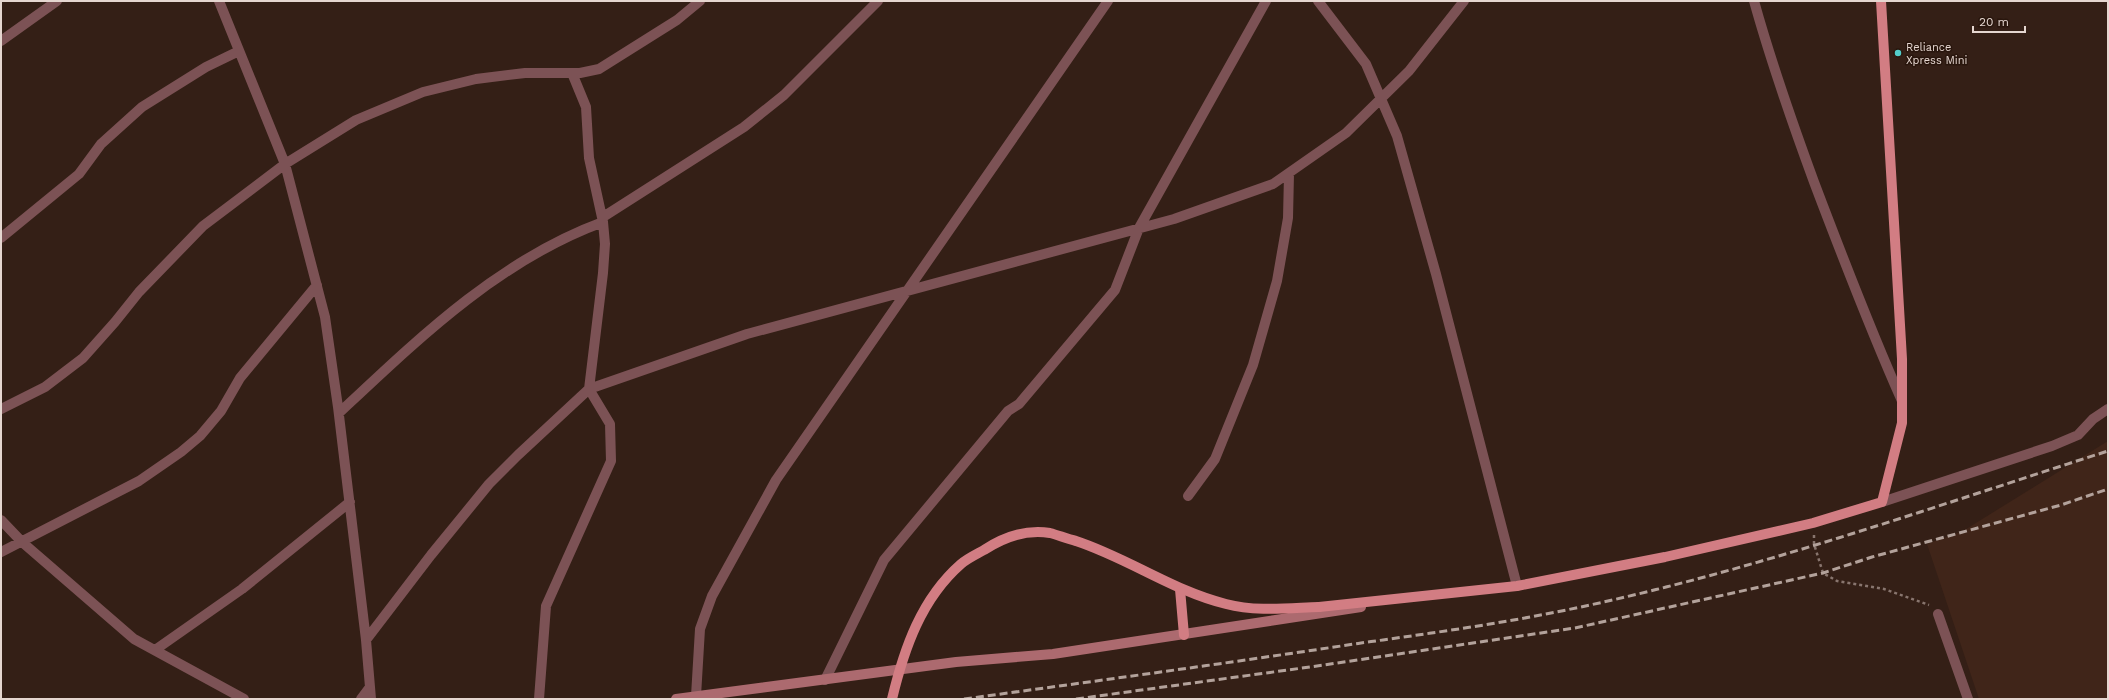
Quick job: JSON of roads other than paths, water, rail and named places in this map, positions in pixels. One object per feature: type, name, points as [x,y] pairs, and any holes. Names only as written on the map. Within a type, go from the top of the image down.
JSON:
[{"type":"main road","points":[[676,699],[956,662],[1053,654],[1420,598],[1517,586],[1665,557],[1813,523],[1882,502],[1902,423],[1902,359],[1881,1]]},
{"type":"main road","points":[[892,699],[909,641],[924,610],[939,587],[962,563],[998,541],[1023,533],[1050,533],[1090,546],[1180,589],[1227,605],[1267,609],[1319,607],[1420,598]]},
{"type":"main road","points":[[1180,589],[1184,635]]},
{"type":"street","points":[[1,41],[57,1]]},
{"type":"street","points":[[219,1],[285,164],[325,317],[350,502],[366,640],[371,699]]},
{"type":"street","points":[[1,409],[45,387],[83,358],[139,292],[203,226],[285,164],[368,114],[423,92],[476,79],[518,74],[572,73],[599,69],[677,20],[700,1]]},
{"type":"street","points":[[339,413],[391,363],[469,297],[552,244],[603,219],[744,127],[784,96],[878,1]]},
{"type":"street","points":[[696,696],[700,629],[712,596],[776,480],[1108,1]]},
{"type":"street","points":[[825,680],[884,560],[1008,411],[1019,404],[1115,290],[1140,228],[1266,1]]},
{"type":"street","points":[[1318,1],[1366,64],[1382,98],[1397,136],[1436,274],[1517,586]]},
{"type":"street","points":[[366,640],[431,555],[489,484],[589,389],[747,334],[1174,219],[1273,184],[1346,133],[1409,71],[1464,1]]},
{"type":"street","points":[[1754,1],[1795,129],[1839,249],[1873,337],[1902,401]]},
{"type":"street","points":[[1,238],[79,174],[101,144],[142,107],[206,67],[239,51]]},
{"type":"street","points":[[539,699],[546,606],[611,461],[610,424],[589,389],[603,273],[605,244],[603,219],[589,158],[586,107],[572,73]]},
{"type":"street","points":[[1188,496],[1215,458],[1253,365],[1277,281],[1288,218],[1289,174]]},
{"type":"street","points":[[1,552],[139,481],[181,452],[200,436],[221,411],[240,378],[317,285]]},
{"type":"street","points":[[1882,502],[2052,446],[2078,435],[2093,419],[2108,409]]},
{"type":"street","points":[[155,650],[242,589],[350,502]]},
{"type":"street","points":[[1,520],[22,542],[134,639],[244,699]]},
{"type":"street","points":[[1938,614],[1968,699]]},
{"type":"street","points":[[361,699],[370,687]]},
{"type":"railway","points":[[964,699],[1212,665],[1442,631],[1576,608],[1644,593],[1777,556],[2108,451]]},
{"type":"railway","points":[[1076,699],[1317,666],[1575,628],[1823,573],[1872,557],[2061,505],[2108,489]]},
{"type":"place","name":"Reliance Xpress Mini","points":[[1898,53]]}]
